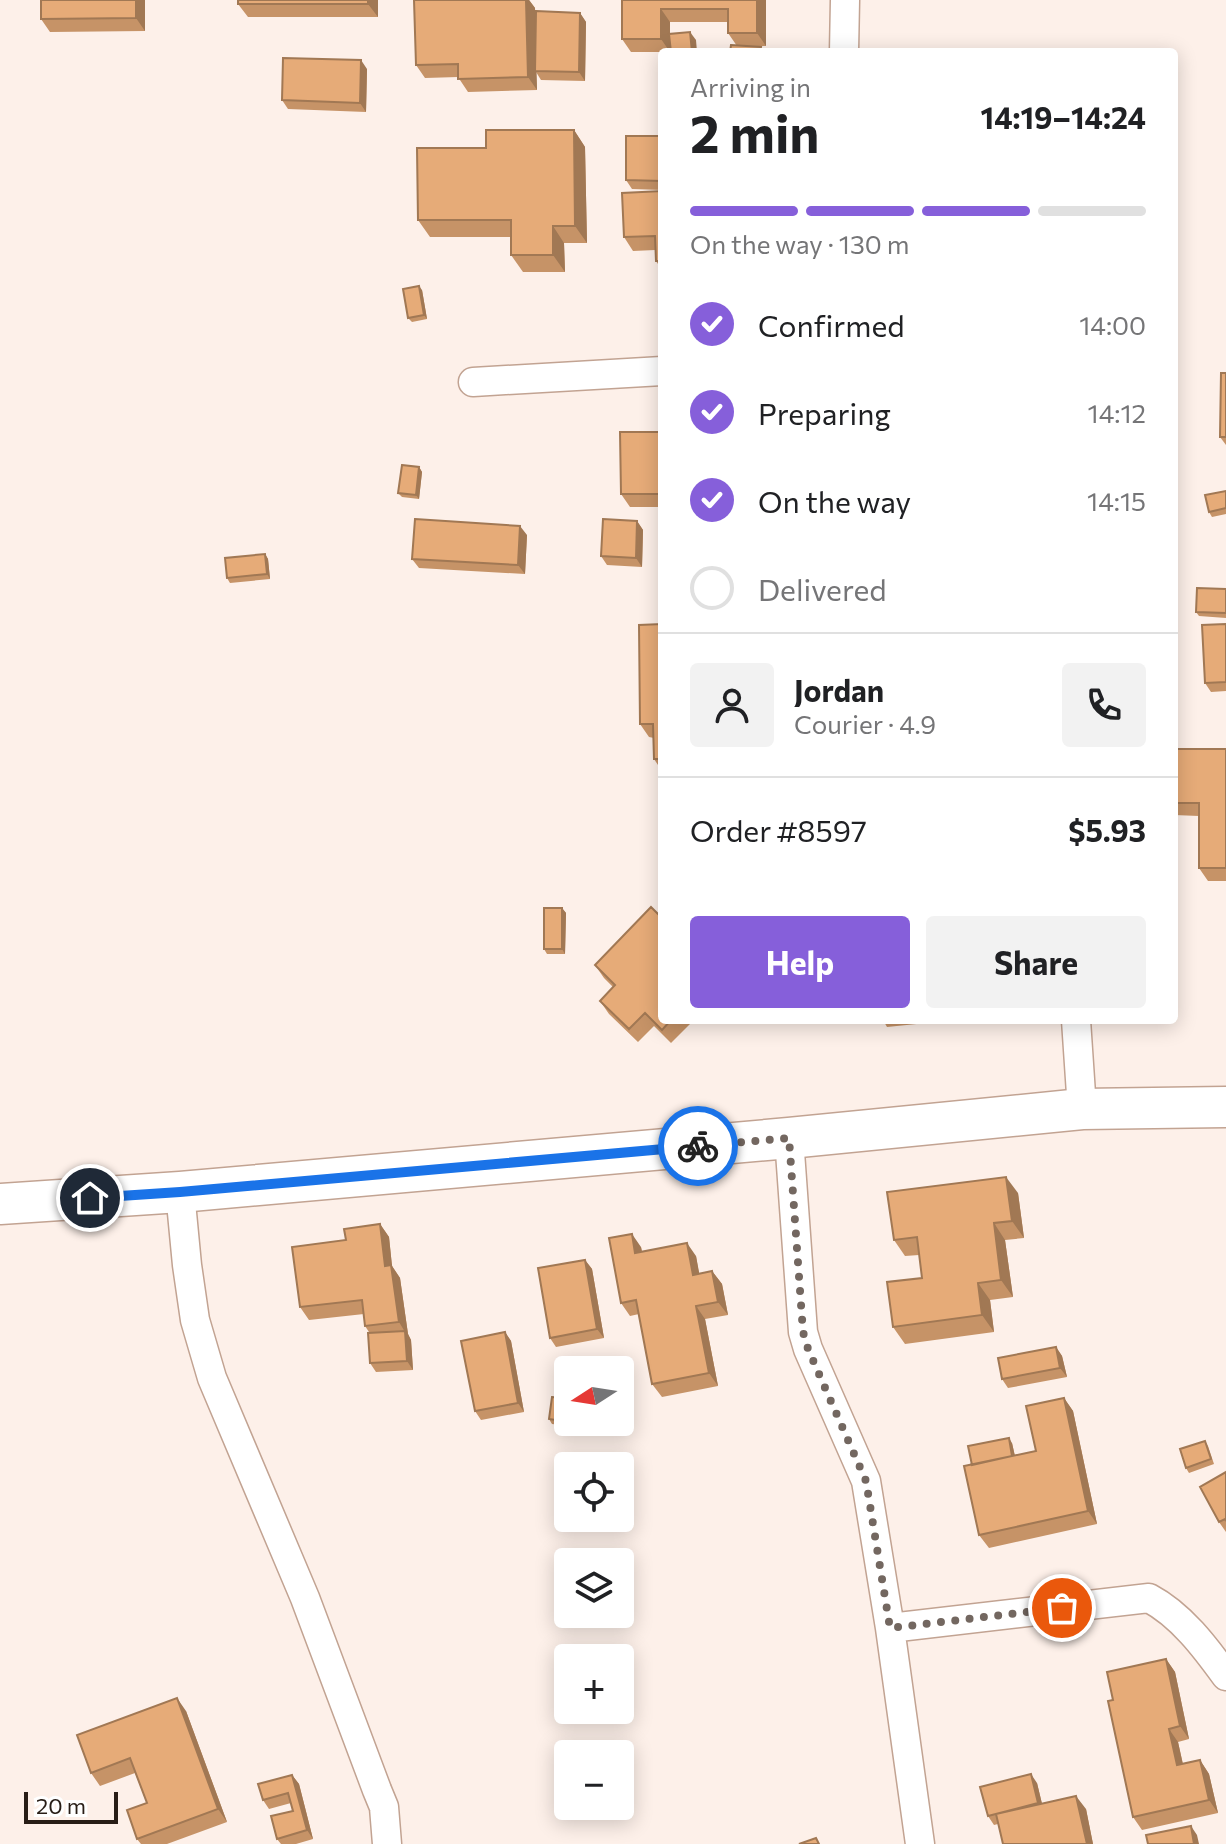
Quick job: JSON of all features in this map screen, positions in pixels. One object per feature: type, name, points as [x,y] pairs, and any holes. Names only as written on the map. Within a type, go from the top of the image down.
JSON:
[{"type":"street","points":[[844,48],[845,0]]},
{"type":"street","points":[[473,382],[658,371]]},
{"type":"street","points":[[1076,1024],[1082,1109]]},
{"type":"street","points":[[0,1204],[180,1192],[1082,1109],[1226,1107]]},
{"type":"street","points":[[789,1138],[803,1332],[866,1481],[920,1844]]},
{"type":"street","points":[[180,1192],[195,1320],[212,1378],[305,1598],[384,1807],[387,1844]]},
{"type":"street","points":[[890,1628],[1149,1598],[1177,1617],[1226,1676]]},
{"type":"building","points":[[41,0],[136,0],[136,18],[41,19]]},
{"type":"building","points":[[238,0],[368,0],[368,4],[238,4]]},
{"type":"building","points":[[414,0],[526,0],[528,77],[458,79],[458,64],[416,65]]},
{"type":"building","points":[[622,0],[757,0],[757,33],[728,33],[728,9],[661,9],[661,39],[622,39]]},
{"type":"building","points":[[536,11],[580,13],[579,72],[535,71]]},
{"type":"building","points":[[690,32],[692,48],[671,48],[669,34]]},
{"type":"building","points":[[731,45],[761,47],[761,48],[731,48]]},
{"type":"building","points":[[283,58],[361,60],[360,103],[282,100]]},
{"type":"building","points":[[486,130],[574,130],[575,226],[553,226],[553,255],[511,255],[511,220],[418,220],[417,148],[486,148]]},
{"type":"building","points":[[626,136],[658,136],[658,181],[626,180]]},
{"type":"building","points":[[658,191],[658,261],[655,236],[624,237],[622,193]]},
{"type":"building","points":[[419,286],[424,315],[408,318],[403,289]]},
{"type":"building","points":[[1221,373],[1226,373],[1226,437],[1220,437]]},
{"type":"building","points":[[620,432],[658,432],[658,494],[621,494]]},
{"type":"building","points":[[402,465],[419,467],[416,495],[398,493]]},
{"type":"building","points":[[1226,491],[1226,508],[1209,512],[1205,495]]},
{"type":"building","points":[[415,519],[520,526],[518,565],[412,559]]},
{"type":"building","points":[[603,519],[637,521],[636,558],[601,556]]},
{"type":"building","points":[[265,554],[267,574],[227,578],[225,558]]},
{"type":"building","points":[[1197,588],[1226,589],[1226,613],[1196,612]]},
{"type":"building","points":[[658,624],[658,759],[654,759],[653,724],[640,724],[639,625]]},
{"type":"building","points":[[1226,624],[1226,682],[1205,683],[1202,625]]},
{"type":"building","points":[[1178,749],[1226,749],[1226,868],[1199,868],[1199,803],[1178,803]]},
{"type":"building","points":[[651,907],[658,914],[658,1024],[667,1024],[662,1030],[645,1013],[629,1029],[600,1001],[615,985],[595,965]]},
{"type":"building","points":[[544,908],[562,908],[562,949],[544,949]]},
{"type":"building","points":[[1006,1177],[1012,1221],[994,1223],[1001,1280],[978,1283],[982,1315],[893,1327],[887,1282],[922,1278],[917,1237],[894,1240],[887,1192]]},
{"type":"building","points":[[380,1224],[385,1266],[391,1265],[399,1322],[365,1326],[362,1300],[300,1307],[292,1247],[346,1240],[344,1229]]},
{"type":"building","points":[[632,1234],[635,1253],[687,1243],[693,1275],[712,1271],[718,1302],[696,1306],[709,1373],[652,1384],[636,1300],[621,1303],[609,1238]]},
{"type":"building","points":[[585,1260],[597,1329],[550,1338],[538,1268]]},
{"type":"building","points":[[405,1331],[407,1361],[370,1363],[368,1333]]},
{"type":"building","points":[[505,1332],[518,1403],[475,1411],[461,1341]]},
{"type":"building","points":[[1056,1347],[1060,1368],[1002,1379],[998,1358]]},
{"type":"building","points":[[552,1397],[554,1397],[554,1420],[549,1419]]},
{"type":"building","points":[[1064,1398],[1088,1511],[979,1535],[964,1466],[1036,1451],[1026,1406]]},
{"type":"building","points":[[1009,1438],[1012,1456],[972,1465],[968,1446]]},
{"type":"building","points":[[1205,1441],[1211,1459],[1186,1468],[1180,1449]]},
{"type":"building","points":[[1226,1472],[1226,1521],[1219,1522],[1200,1487]]},
{"type":"building","points":[[1166,1659],[1180,1726],[1169,1729],[1177,1765],[1200,1760],[1209,1800],[1133,1817],[1108,1701],[1113,1700],[1107,1672]]},
{"type":"building","points":[[177,1698],[218,1809],[137,1839],[127,1810],[147,1803],[130,1758],[91,1773],[77,1735]]},
{"type":"building","points":[[1031,1774],[1038,1803],[988,1816],[980,1787]]},
{"type":"building","points":[[292,1775],[307,1830],[277,1839],[271,1816],[293,1811],[288,1793],[263,1800],[258,1784]]},
{"type":"building","points":[[1076,1796],[1087,1844],[1003,1844],[996,1814]]},
{"type":"building","points":[[1191,1826],[1194,1844],[1148,1844],[1146,1835]]},
{"type":"building","points":[[816,1838],[819,1844],[799,1844]]},
{"type":"way so far","points":[[698,1146],[789,1138],[803,1332],[866,1481],[890,1628],[1062,1608]]},
{"type":"route","points":[[90,1198],[698,1146]]}]
